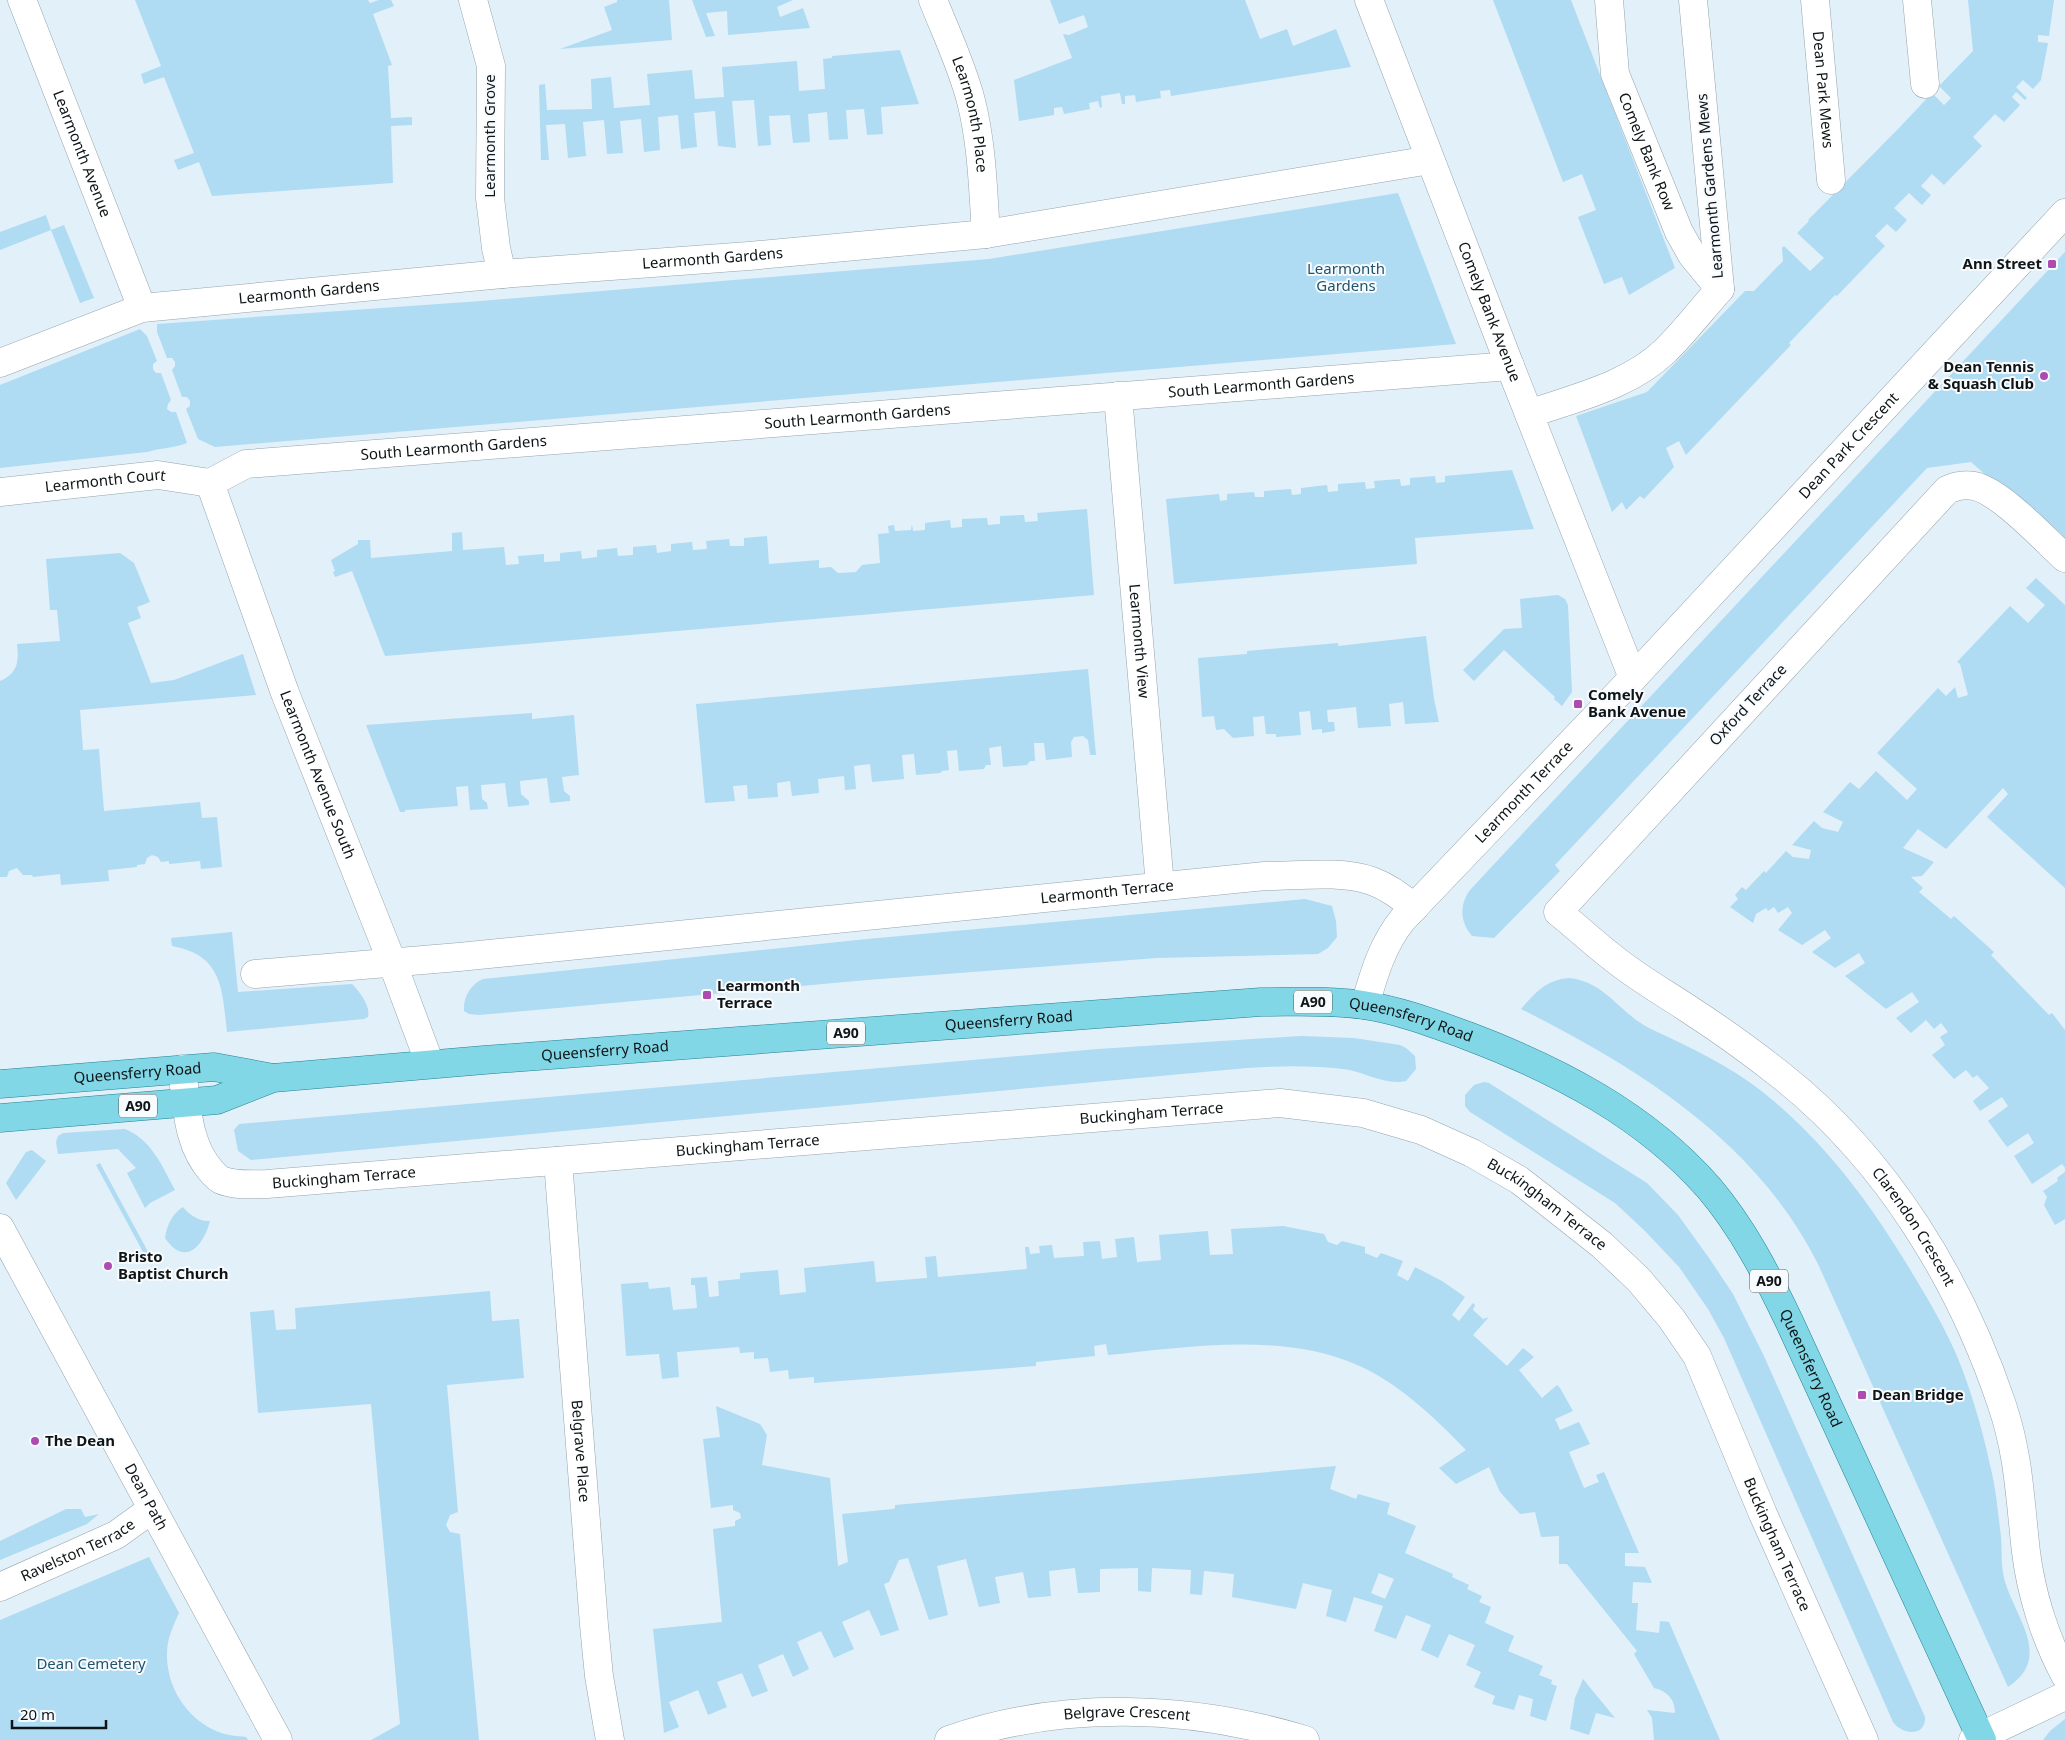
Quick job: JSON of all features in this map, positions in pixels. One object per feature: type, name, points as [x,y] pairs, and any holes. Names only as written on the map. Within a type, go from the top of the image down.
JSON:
[{"type":"main road","name":"Queensferry Road","points":[[0,1084],[214,1067],[273,1078],[430,1064],[1261,1002],[1331,1001],[1365,1005],[1456,1032],[1518,1055],[1561,1076],[1608,1102],[1638,1122],[1678,1156],[1709,1188],[1735,1222],[1773,1288],[1978,1739]]},
{"type":"main road","name":"Queensferry Road","points":[[0,1118],[218,1100],[273,1078]]},
{"type":"street","name":"Learmonth Avenue","points":[[22,0],[142,308]]},
{"type":"street","name":"Learmonth Grove","points":[[473,0],[490,66],[490,198],[495,241],[502,274]]},
{"type":"street","name":"Learmonth Place","points":[[933,0],[971,102],[980,147],[986,234]]},
{"type":"street","name":"Comely Bank Avenue","points":[[1368,0],[1633,678]]},
{"type":"street","name":"Comely Bank Row","points":[[1609,0],[1616,74],[1679,232],[1692,255],[1720,289]]},
{"type":"street","name":"Learmonth Gardens Mews","points":[[1529,414],[1608,386],[1645,366],[1664,352],[1720,289],[1693,0]]},
{"type":"street","name":"Dean Park Mews","points":[[1815,0],[1831,180]]},
{"type":"street","points":[[1917,0],[1925,84]]},
{"type":"street","name":"Learmonth Gardens","points":[[0,363],[142,308],[502,274],[749,256],[986,234],[1430,160]]},
{"type":"street","name":"Dean Park Crescent","points":[[1633,678],[2065,213]]},
{"type":"street","name":"South Learmonth Gardens","points":[[210,483],[246,464],[1510,366]]},
{"type":"street","name":"Learmonth View","points":[[1118,396],[1160,886]]},
{"type":"street","name":"Learmonth Court","points":[[0,492],[158,475],[210,483]]},
{"type":"street","name":"Learmonth Avenue South","points":[[210,483],[285,693],[392,962],[430,1064]]},
{"type":"street","name":"Oxford Terrace","points":[[1558,912],[1947,490],[1960,486],[1974,486],[1991,492],[2065,558]]},
{"type":"street","name":"Learmonth Terrace","points":[[1365,1005],[1385,946],[1394,930],[1633,678]]},
{"type":"street","name":"Learmonth Terrace","points":[[255,974],[1265,876],[1344,876],[1372,881],[1400,895],[1414,908]]},
{"type":"street","name":"Clarendon Crescent","points":[[1558,912],[1617,962],[1736,1041],[1819,1108],[1856,1147],[1919,1230],[1963,1308],[2002,1405],[2015,1450],[2026,1554],[2037,1602],[2050,1643],[2065,1675]]},
{"type":"street","name":"Buckingham Terrace","points":[[182,1069],[194,1143],[203,1163],[219,1179],[236,1184],[267,1184],[1280,1103],[1363,1113],[1421,1130],[1447,1141],[1519,1180],[1602,1245],[1640,1280],[1671,1318],[1697,1356],[1763,1514],[1864,1740]]},
{"type":"street","name":"Belgrave Place","points":[[558,1161],[594,1625],[599,1676],[610,1740]]},
{"type":"street","name":"Dean Path","points":[[0,1228],[278,1740]]},
{"type":"street","name":"Ravelston Terrace","points":[[0,1587],[116,1535],[152,1509]]},
{"type":"street","points":[[1978,1739],[2065,1696]]},
{"type":"street","name":"Belgrave Crescent","points":[[949,1740],[988,1728],[1053,1716],[1089,1712],[1159,1713],[1238,1724],[1304,1740]]},
{"type":"green space","points":[[135,0],[368,0],[370,3],[379,0],[391,0],[394,6],[373,14],[392,65],[388,66],[391,118],[412,117],[412,125],[391,126],[393,183],[212,196],[199,162],[178,170],[174,160],[194,153],[164,77],[144,84],[141,74],[161,66]]},
{"type":"green space","points":[[617,0],[669,0],[672,40],[560,49],[612,30],[604,7],[617,2]]},
{"type":"green space","points":[[692,0],[793,0],[777,7],[780,17],[803,8],[810,28],[728,35],[727,11],[706,13],[715,36],[706,37]]},
{"type":"green space","points":[[1050,0],[1245,0],[1260,39],[1287,29],[1293,46],[1336,29],[1351,67],[1171,96],[1170,90],[1160,91],[1161,98],[1136,102],[1135,95],[1125,96],[1125,104],[1122,104],[1120,93],[1101,96],[1102,107],[1100,108],[1098,101],[1089,103],[1090,109],[1064,114],[1062,107],[1054,108],[1054,115],[1019,121],[1014,80],[1072,58],[1063,34],[1069,35],[1088,27],[1084,15],[1059,24]]},
{"type":"green space","points":[[1493,0],[1571,0],[1675,268],[1629,295],[1622,277],[1604,284],[1578,217],[1596,210],[1582,174],[1563,182]]},
{"type":"green space","points":[[1968,0],[2054,0],[2049,36],[2038,35],[2038,42],[2048,43],[2041,80],[2033,89],[2023,80],[2016,87],[2027,98],[2025,100],[2016,92],[2012,97],[2020,105],[2004,122],[1995,114],[1973,137],[1982,146],[1944,185],[1932,174],[1921,186],[1931,195],[1922,205],[1909,193],[1894,208],[1907,220],[1896,232],[1887,224],[1875,236],[1885,246],[1789,343],[1791,345],[1686,455],[1679,441],[1666,448],[1674,467],[1644,499],[1640,496],[1626,510],[1622,502],[1612,512],[1576,416],[1647,392],[1745,291],[1754,291],[1783,261],[1782,248],[1784,246],[1810,271],[1824,258],[1797,233],[1932,93],[1944,105],[1951,98],[1939,86],[1973,51]]},
{"type":"green space","points":[[900,50],[919,104],[881,107],[883,134],[867,135],[864,109],[846,110],[848,139],[829,140],[827,112],[808,114],[810,142],[793,143],[790,115],[769,116],[771,145],[758,146],[754,100],[732,101],[736,148],[718,146],[715,111],[694,113],[697,147],[681,149],[678,115],[658,117],[660,150],[644,152],[641,119],[620,121],[623,153],[607,154],[604,120],[583,122],[586,156],[568,158],[565,124],[546,125],[549,160],[541,160],[539,85],[545,84],[547,110],[592,109],[591,79],[611,77],[614,108],[650,105],[647,74],[692,70],[695,99],[724,97],[722,67],[797,61],[799,91],[825,89],[823,59],[832,58],[832,56]]},
{"type":"green space","name":"Learmonth Gardens","points":[[1398,193],[1456,344],[215,447],[198,439],[186,409],[190,406],[190,401],[187,397],[182,397],[172,370],[175,362],[172,358],[167,358],[157,332],[157,324],[481,301],[989,259]]},
{"type":"green space","points":[[46,215],[51,230],[0,250],[0,232]]},
{"type":"green space","points":[[64,225],[94,298],[80,303],[51,230]]},
{"type":"green space","points":[[2065,252],[2065,545],[1971,462],[1927,468],[1555,865],[1560,871],[1494,938],[1472,936],[1465,925],[1462,913],[1466,896],[1470,890]]},
{"type":"green space","points":[[140,329],[147,336],[157,361],[153,364],[153,369],[156,373],[161,373],[171,400],[167,409],[171,412],[176,412],[187,443],[147,452],[0,468],[0,385]]},
{"type":"green space","points":[[1512,470],[1534,529],[1415,538],[1417,564],[1174,584],[1166,499],[1219,494],[1220,501],[1227,500],[1227,494],[1254,492],[1255,497],[1264,497],[1264,491],[1291,489],[1292,495],[1301,494],[1301,488],[1327,485],[1328,492],[1338,491],[1338,484],[1365,482],[1366,489],[1375,488],[1374,481],[1400,479],[1401,486],[1410,485],[1410,478],[1435,476],[1436,483],[1445,482],[1445,476]]},
{"type":"green space","points":[[1087,509],[1094,595],[385,656],[352,571],[335,577],[331,560],[358,544],[358,540],[370,540],[371,558],[452,551],[452,533],[462,532],[463,550],[504,547],[506,565],[519,564],[518,556],[544,554],[544,562],[560,561],[560,553],[581,551],[582,559],[597,557],[597,550],[617,548],[618,556],[633,555],[633,547],[656,545],[657,553],[671,551],[671,544],[692,542],[693,550],[707,549],[706,541],[729,539],[730,546],[744,546],[744,538],[767,536],[769,564],[819,560],[819,568],[831,567],[838,573],[856,572],[862,565],[880,563],[878,534],[889,533],[888,526],[894,525],[895,531],[911,530],[912,524],[913,531],[925,530],[925,523],[950,520],[951,528],[962,527],[962,519],[987,518],[988,525],[1000,524],[1000,516],[1024,515],[1025,522],[1038,521],[1037,513]]},
{"type":"green space","points":[[120,553],[134,563],[150,602],[137,607],[141,618],[128,623],[151,683],[174,680],[243,654],[256,695],[80,710],[83,750],[99,749],[104,811],[200,802],[202,818],[217,817],[222,867],[201,869],[200,861],[169,864],[169,861],[161,862],[158,857],[152,855],[147,858],[145,864],[137,865],[137,867],[108,870],[109,881],[61,885],[60,874],[33,877],[32,875],[23,875],[17,868],[9,871],[7,877],[0,877],[0,681],[14,671],[18,656],[17,644],[60,641],[57,610],[50,610],[46,559]]},
{"type":"green space","points":[[2036,578],[2065,605],[2065,888],[1987,817],[2008,794],[2003,788],[1946,849],[1918,829],[1903,848],[1934,862],[1922,876],[1911,877],[1923,888],[1919,892],[1951,919],[1954,916],[1994,952],[1991,955],[2049,1015],[2052,1013],[2065,1030],[2065,1168],[2062,1164],[2032,1184],[2014,1156],[2034,1143],[2028,1133],[2007,1147],[1988,1121],[2008,1106],[2002,1097],[1980,1111],[1973,1101],[1989,1088],[1977,1075],[1973,1078],[1966,1070],[1954,1079],[1932,1055],[1945,1045],[1940,1037],[1948,1032],[1941,1023],[1934,1029],[1926,1020],[1911,1033],[1896,1018],[1919,1002],[1912,992],[1886,1009],[1845,976],[1865,963],[1859,953],[1835,968],[1812,952],[1831,938],[1825,930],[1802,945],[1778,930],[1792,913],[1788,907],[1778,913],[1774,907],[1768,911],[1766,908],[1756,914],[1753,923],[1730,907],[1738,899],[1735,895],[1742,887],[1746,890],[1764,871],[1766,873],[1786,851],[1793,857],[1809,859],[1811,850],[1792,845],[1814,821],[1822,828],[1838,832],[1843,822],[1823,812],[1850,782],[1859,789],[1876,771],[1907,800],[1917,789],[1877,753],[1938,688],[1946,696],[1955,687],[1958,698],[1968,695],[1960,664],[1957,662],[2010,606],[2028,623],[2045,605],[2026,588]]},
{"type":"green space","points":[[1558,595],[1565,599],[1568,605],[1572,692],[1562,706],[1554,699],[1555,697],[1504,650],[1474,681],[1463,670],[1504,629],[1522,628],[1520,599]]},
{"type":"green space","points":[[1426,636],[1434,699],[1439,722],[1405,724],[1403,702],[1389,704],[1391,726],[1358,728],[1356,707],[1327,710],[1328,722],[1334,722],[1335,731],[1322,733],[1322,729],[1312,730],[1310,711],[1299,712],[1301,735],[1276,737],[1276,734],[1266,734],[1264,716],[1253,717],[1254,736],[1233,738],[1224,729],[1216,730],[1214,716],[1202,717],[1198,658],[1247,654],[1247,651],[1338,643],[1338,646]]},
{"type":"green space","points":[[1088,669],[1096,755],[1090,755],[1088,740],[1083,736],[1074,737],[1071,742],[1072,757],[1046,760],[1044,743],[1034,743],[1035,761],[1030,761],[1027,765],[1003,767],[1001,746],[989,748],[991,765],[986,765],[984,769],[959,771],[957,750],[947,751],[949,770],[940,773],[916,775],[914,754],[902,755],[904,779],[872,782],[870,764],[854,766],[856,789],[845,790],[844,776],[818,779],[819,793],[792,796],[790,781],[777,783],[778,797],[748,799],[747,785],[733,786],[735,801],[705,803],[696,704]]},
{"type":"green space","points":[[532,713],[532,719],[574,715],[579,775],[562,777],[564,791],[570,796],[570,801],[550,803],[547,778],[520,781],[521,794],[529,801],[529,805],[508,807],[505,783],[481,785],[482,799],[487,803],[488,809],[470,810],[468,786],[456,787],[458,806],[400,812],[366,725]]},
{"type":"green space","points":[[1305,899],[1332,906],[1336,921],[1337,937],[1328,948],[1318,954],[1157,958],[867,980],[479,1015],[469,1014],[464,1011],[465,1001],[469,992],[475,984],[483,979],[867,939]]},
{"type":"green space","points":[[232,932],[238,992],[352,984],[368,1008],[368,1017],[364,1019],[227,1032],[221,988],[217,976],[201,957],[172,946],[171,938]]},
{"type":"green space","points":[[1569,978],[1594,986],[1604,992],[1641,1024],[1724,1066],[1751,1083],[1786,1112],[1827,1153],[1863,1198],[1930,1302],[1957,1356],[1976,1409],[1995,1492],[2004,1578],[2022,1622],[2030,1650],[2028,1663],[2021,1675],[2008,1687],[1818,1264],[1793,1220],[1762,1181],[1728,1145],[1691,1113],[1651,1083],[1609,1057],[1521,1009],[1537,992],[1548,984]]},
{"type":"green space","points":[[1301,1036],[1354,1038],[1400,1045],[1415,1056],[1416,1069],[1406,1081],[1390,1082],[1351,1070],[1331,1068],[1295,1066],[1247,1068],[251,1160],[238,1151],[234,1130],[239,1124],[1098,1049]]},
{"type":"green space","points":[[1484,1082],[1489,1083],[1647,1183],[1678,1215],[1709,1258],[1733,1294],[1763,1354],[1925,1717],[1922,1728],[1918,1731],[1902,1730],[1893,1722],[1724,1338],[1708,1309],[1679,1267],[1615,1203],[1470,1112],[1465,1106],[1465,1095],[1474,1085]]},
{"type":"green space","points":[[125,1129],[149,1147],[161,1163],[175,1190],[150,1203],[145,1208],[127,1173],[136,1168],[118,1149],[58,1154],[56,1142],[58,1136],[63,1133]]},
{"type":"green space","points":[[32,1150],[46,1161],[16,1200],[6,1183],[26,1152]]},
{"type":"green space","points":[[100,1163],[153,1261],[149,1263],[96,1165]]},
{"type":"green space","points":[[2065,1172],[2065,1219],[2055,1225],[2044,1205],[2047,1197],[2043,1191],[2058,1181],[2057,1178]]},
{"type":"green space","points":[[183,1207],[195,1217],[210,1221],[203,1239],[192,1250],[186,1252],[172,1247],[165,1238],[171,1220]]},
{"type":"green space","points":[[1283,1226],[1324,1234],[1328,1242],[1337,1245],[1342,1241],[1365,1247],[1365,1253],[1377,1258],[1381,1253],[1403,1261],[1397,1275],[1408,1281],[1415,1267],[1442,1281],[1465,1297],[1452,1315],[1459,1321],[1473,1303],[1475,1305],[1473,1310],[1483,1319],[1489,1317],[1473,1335],[1507,1366],[1523,1348],[1534,1357],[1519,1370],[1542,1398],[1557,1385],[1560,1388],[1573,1411],[1555,1419],[1560,1430],[1579,1422],[1590,1444],[1569,1452],[1584,1488],[1599,1482],[1596,1475],[1604,1472],[1639,1553],[1625,1553],[1625,1566],[1645,1567],[1652,1583],[1633,1582],[1632,1603],[1638,1603],[1636,1630],[1659,1633],[1660,1621],[1669,1622],[1720,1740],[1654,1740],[1652,1718],[1647,1710],[1675,1713],[1674,1704],[1663,1691],[1654,1688],[1634,1654],[1637,1651],[1567,1564],[1559,1564],[1559,1536],[1541,1537],[1535,1512],[1520,1514],[1500,1492],[1489,1467],[1456,1484],[1439,1468],[1466,1450],[1401,1390],[1355,1364],[1326,1354],[1264,1345],[1201,1346],[1108,1355],[1106,1344],[1094,1346],[1095,1356],[1036,1362],[1036,1366],[814,1383],[814,1377],[789,1379],[788,1370],[770,1372],[768,1358],[754,1359],[754,1352],[740,1353],[739,1347],[677,1352],[679,1377],[662,1379],[659,1354],[626,1356],[621,1284],[648,1282],[649,1289],[670,1287],[673,1310],[697,1308],[695,1285],[691,1285],[691,1278],[707,1277],[709,1297],[719,1296],[718,1281],[740,1279],[740,1273],[778,1270],[780,1295],[806,1292],[804,1268],[874,1261],[876,1282],[927,1278],[925,1257],[936,1256],[938,1277],[1027,1269],[1025,1247],[1029,1247],[1030,1254],[1040,1253],[1039,1246],[1052,1245],[1054,1258],[1084,1256],[1083,1242],[1100,1241],[1102,1259],[1117,1257],[1115,1239],[1134,1237],[1137,1262],[1161,1260],[1159,1235],[1208,1231],[1210,1255],[1233,1254],[1231,1229]]},
{"type":"green space","points":[[490,1291],[492,1321],[519,1319],[524,1378],[447,1385],[458,1512],[450,1515],[446,1525],[450,1532],[460,1534],[479,1740],[371,1740],[400,1724],[371,1404],[258,1413],[250,1312],[274,1310],[276,1330],[296,1329],[295,1308]]},
{"type":"green space","points":[[716,1406],[760,1424],[767,1435],[762,1465],[830,1478],[838,1566],[848,1562],[842,1514],[893,1509],[895,1505],[1336,1466],[1330,1489],[1356,1499],[1358,1494],[1390,1503],[1387,1514],[1416,1526],[1405,1553],[1453,1574],[1452,1577],[1469,1585],[1467,1589],[1482,1596],[1479,1602],[1491,1607],[1485,1623],[1514,1636],[1508,1651],[1543,1666],[1539,1675],[1552,1680],[1551,1684],[1557,1686],[1546,1721],[1530,1716],[1533,1699],[1519,1695],[1514,1710],[1492,1704],[1495,1696],[1474,1687],[1481,1672],[1466,1665],[1475,1645],[1449,1634],[1438,1658],[1421,1650],[1431,1625],[1406,1615],[1396,1639],[1374,1631],[1383,1606],[1354,1597],[1346,1622],[1326,1616],[1332,1590],[1303,1583],[1296,1609],[1232,1597],[1234,1574],[1204,1571],[1202,1595],[1190,1594],[1191,1570],[1152,1568],[1151,1592],[1138,1591],[1138,1568],[1100,1569],[1100,1592],[1078,1593],[1075,1568],[1049,1571],[1051,1596],[1028,1598],[1023,1572],[995,1577],[1000,1603],[979,1607],[966,1559],[937,1566],[948,1615],[929,1620],[908,1558],[899,1560],[889,1582],[884,1584],[899,1630],[881,1636],[869,1610],[842,1622],[854,1649],[834,1658],[821,1631],[797,1642],[809,1669],[793,1677],[783,1654],[758,1665],[768,1691],[752,1697],[742,1673],[717,1682],[727,1707],[708,1715],[698,1690],[669,1702],[679,1727],[664,1733],[653,1629],[722,1622],[713,1529],[735,1526],[735,1521],[741,1518],[740,1513],[733,1510],[733,1505],[711,1508],[703,1439],[720,1437]],"holes":[[[1379,1573],[1394,1579],[1385,1599],[1371,1593]]]},
{"type":"green space","points":[[66,1509],[81,1509],[85,1517],[99,1514],[87,1524],[0,1560],[0,1541]]},
{"type":"green space","name":"Dean Cemetery","points":[[149,1557],[179,1613],[167,1648],[170,1677],[174,1689],[187,1709],[205,1725],[216,1731],[246,1737],[248,1740],[0,1740],[0,1620]]},
{"type":"green space","points":[[1583,1679],[1615,1718],[1596,1713],[1589,1735],[1570,1729],[1575,1698]]},
{"type":"green space","points":[[2065,1719],[2065,1740],[2043,1740],[2050,1731]]},
{"type":"place","name":"Ann Street","points":[[2052,264]]},
{"type":"place","name":"Dean Tennis & Squash Club","points":[[2044,376]]},
{"type":"place","name":"Comely Bank Avenue","points":[[1578,704]]},
{"type":"place","name":"Learmonth Terrace","points":[[707,995]]},
{"type":"place","name":"Bristo Baptist Church","points":[[108,1266]]},
{"type":"place","name":"Dean Bridge","points":[[1862,1395]]},
{"type":"place","name":"The Dean","points":[[35,1441]]}]
